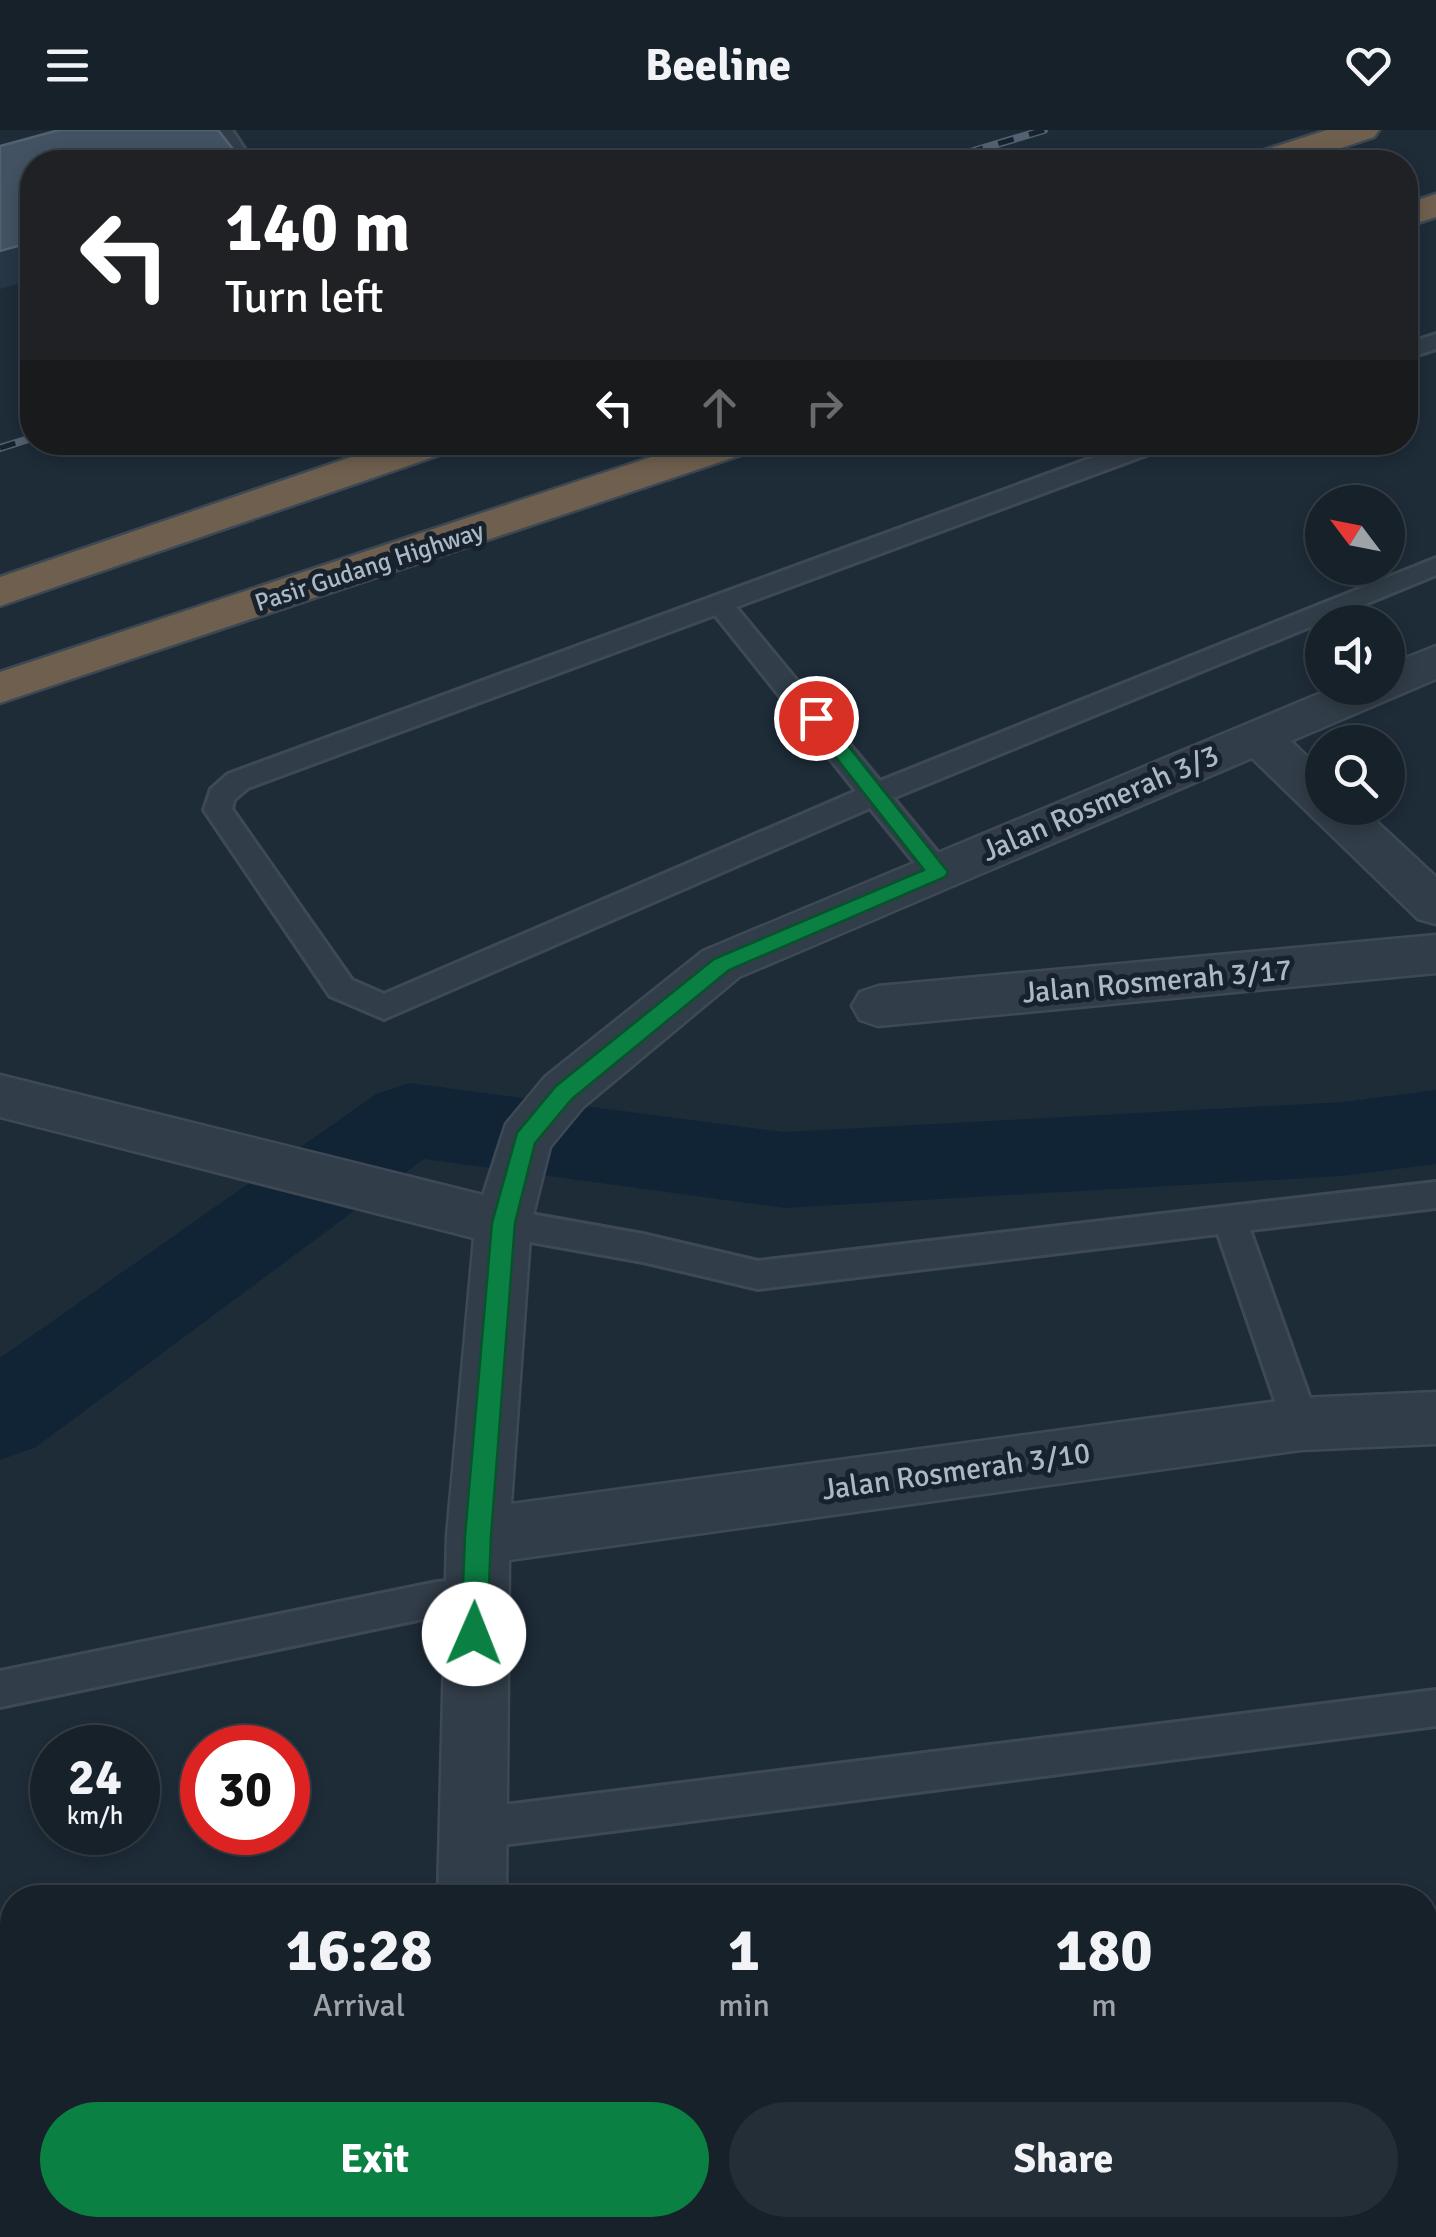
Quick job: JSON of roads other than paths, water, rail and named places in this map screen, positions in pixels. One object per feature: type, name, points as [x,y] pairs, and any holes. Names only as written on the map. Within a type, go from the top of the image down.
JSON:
[{"type":"highway","points":[[1301,150],[1362,130]]},
{"type":"highway","points":[[0,592],[399,455]]},
{"type":"highway","name":"Pasir Gudang Highway","points":[[0,688],[700,455]]},
{"type":"street","points":[[1405,675],[1436,662]]},
{"type":"street","name":"Jalan Rosmerah 3/3","points":[[472,1885],[476,1565],[503,1223],[525,1140],[564,1092],[721,964],[1333,705]]},
{"type":"street","points":[[1258,736],[1305,782]]},
{"type":"street","points":[[1350,825],[1436,906]]},
{"type":"street","name":"Jalan Rosmerah 3/17","points":[[878,1006],[1436,954]]},
{"type":"street","points":[[0,1096],[503,1223]]},
{"type":"street","name":"Jalan Rosmerah 3/10","points":[[476,1565],[1301,1424],[1436,1418]]},
{"type":"lane","points":[[1125,455],[238,781],[221,796],[218,810],[341,988],[384,1007],[875,794],[1436,566]]},
{"type":"lane","points":[[720,604],[938,872]]},
{"type":"lane","points":[[503,1223],[758,1274],[1436,1195]]},
{"type":"lane","points":[[1229,1218],[1301,1424]]},
{"type":"lane","points":[[0,1689],[437,1598],[476,1565]]},
{"type":"lane","points":[[471,1829],[1436,1708]]},
{"type":"waterway","points":[[0,1415],[409,1120],[784,1170],[1343,1139],[1436,1127]]},
{"type":"railway","points":[[977,150],[1044,130]]},
{"type":"railway","points":[[0,448],[20,442]]}]
